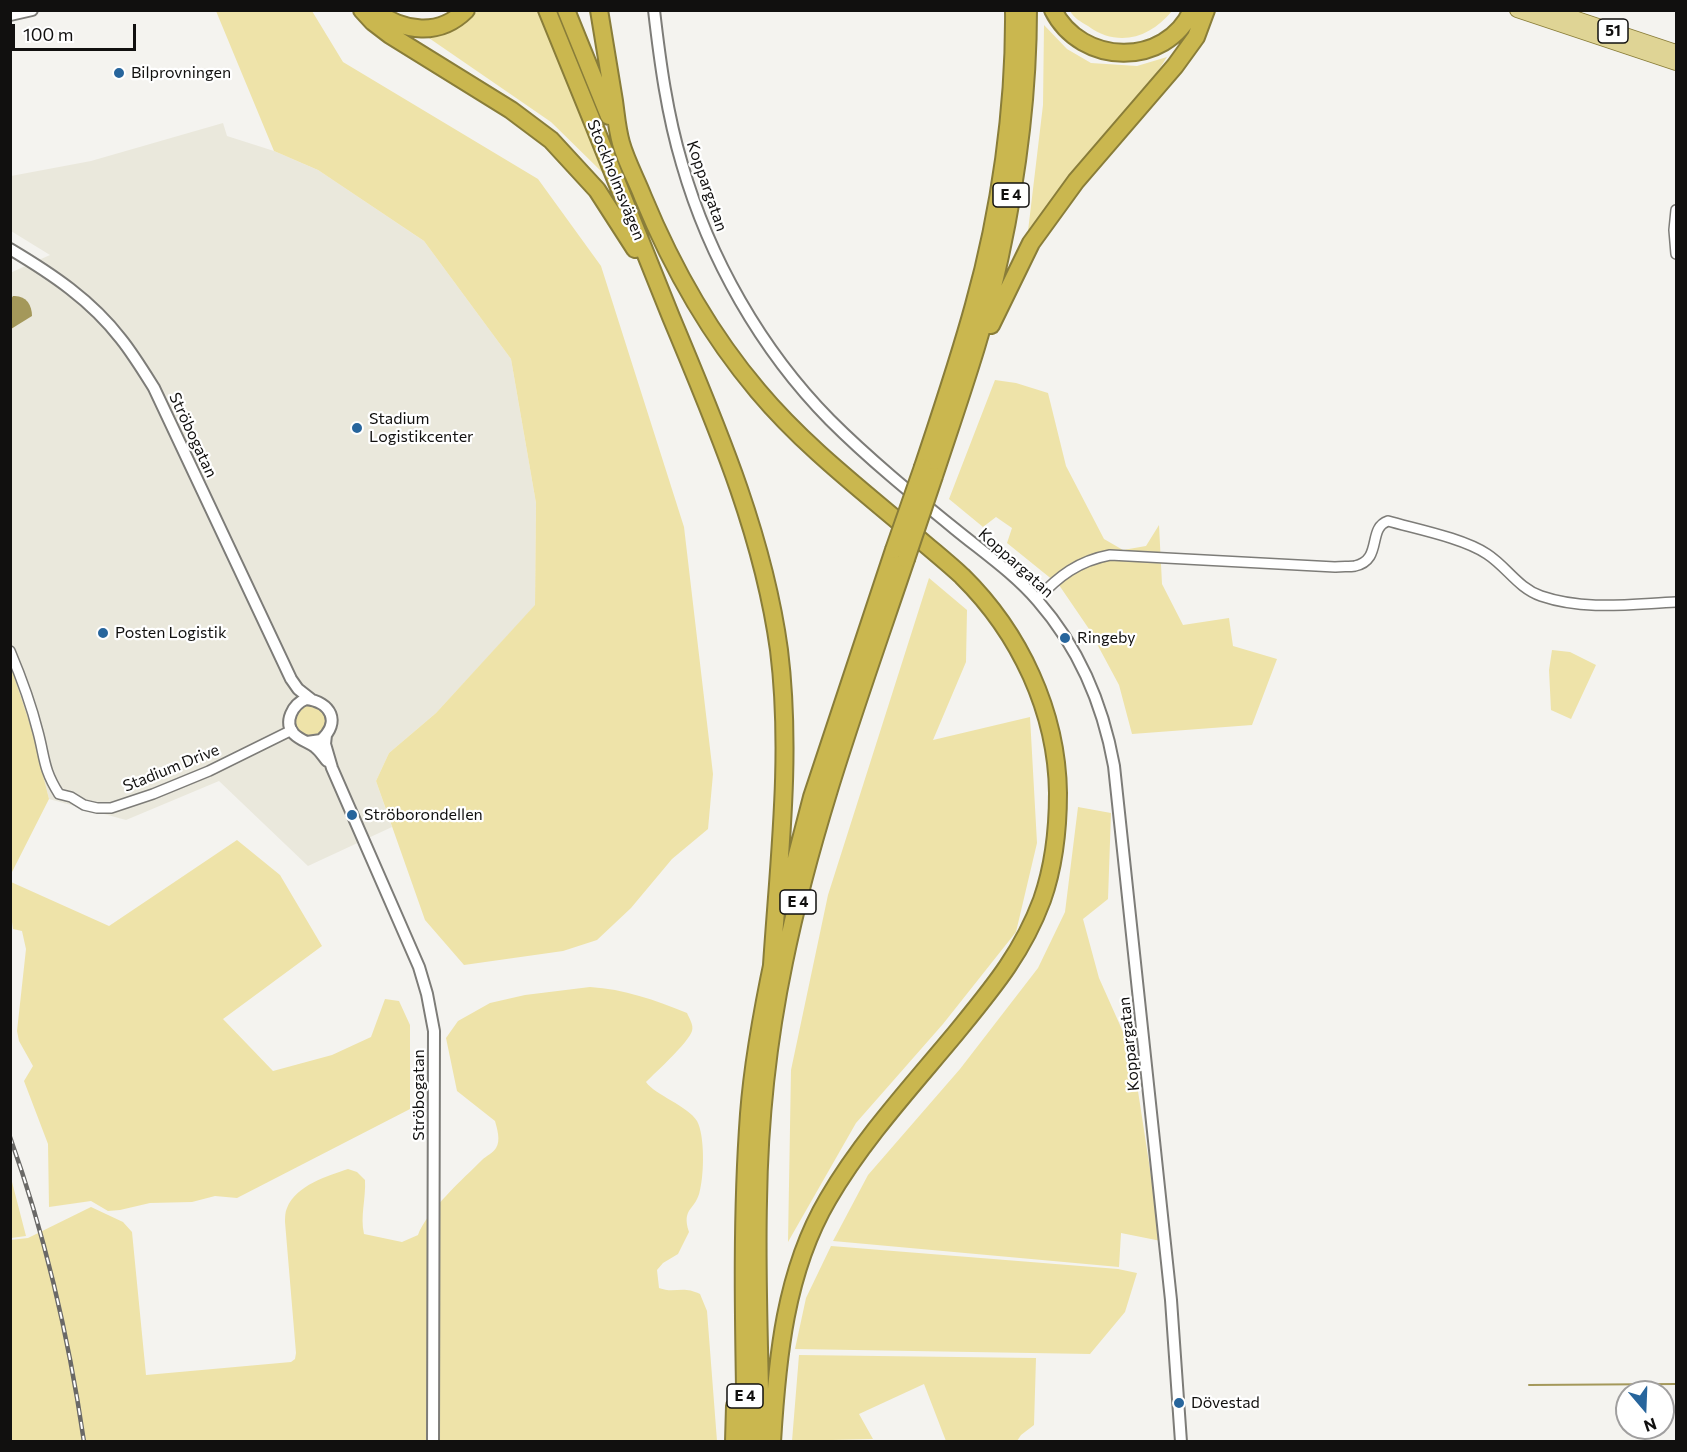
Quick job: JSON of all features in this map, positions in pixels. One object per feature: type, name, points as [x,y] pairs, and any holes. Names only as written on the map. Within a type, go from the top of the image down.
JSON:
[{"type":"highway","points":[[362,10],[390,35],[511,110],[551,140],[597,190],[662,292]]},
{"type":"highway","points":[[375,10],[390,21],[408,28],[429,30],[449,24],[466,10]]},
{"type":"highway","name":"Stockholmsvägen","points":[[547,10],[662,292],[747,510],[765,575],[779,650],[785,748],[784,805],[772,965]]},
{"type":"highway","name":"Stockholmsvägen","points":[[566,10],[621,145]]},
{"type":"highway","points":[[599,10],[621,145],[658,233],[692,299],[718,339],[759,392],[796,433],[837,471],[962,576],[992,609],[1015,643],[1032,677],[1046,714],[1055,754],[1058,790],[1057,827],[1051,866],[1042,900],[1024,940],[1004,974],[858,1154],[826,1201],[790,1294],[781,1338],[772,1442]]},
{"type":"highway","name":"E 4","points":[[929,471],[975,304],[987,251],[1003,162],[1011,87],[1014,10]]},
{"type":"highway","name":"E 4","points":[[746,1442],[744,1269],[749,1113],[757,1049],[772,965],[790,877],[812,797],[929,471],[968,374],[1000,256],[1016,164],[1024,86],[1028,10]]},
{"type":"highway","points":[[1053,10],[1066,29],[1085,44],[1107,53],[1130,53],[1148,49],[1167,39],[1186,22],[1192,10]]},
{"type":"highway","points":[[968,374],[1032,243],[1076,181],[1175,66],[1196,37],[1206,10]]},
{"type":"highway","name":"E 4","points":[[761,1442],[758,1200],[771,1045],[782,975],[802,881],[900,555]]},
{"type":"highway","points":[[734,1442],[736,1397],[744,1350]]},
{"type":"main road","name":"51","points":[[1517,10],[1677,63]]},
{"type":"main road","name":"51","points":[[1550,10],[1677,52]]},
{"type":"street","points":[[10,15],[32,10]]},
{"type":"street","name":"Koppargatan","points":[[654,10],[664,88],[690,192],[716,253],[740,300],[765,340],[813,401],[846,436],[1037,599],[1072,649],[1089,680],[1106,727],[1114,766],[1171,1300],[1181,1442]]},
{"type":"street","points":[[1677,210],[1674,230],[1677,254]]},
{"type":"street","name":"Ströbogatan","points":[[10,249],[71,288],[120,338],[138,363],[154,388],[291,678],[298,689],[312,700]]},
{"type":"street","points":[[1037,599],[1064,573],[1083,562],[1110,555],[1278,562],[1314,566],[1356,566],[1364,563],[1370,557],[1374,550],[1378,528],[1382,523],[1388,521],[1477,548],[1498,562],[1528,590],[1565,603],[1598,606],[1677,602]]},
{"type":"street","name":"Stadium Drive","points":[[10,651],[38,733],[46,770],[59,794],[71,797],[84,805],[111,808],[153,794],[209,771],[292,730]]},
{"type":"street","name":"Ströbogatan","points":[[291,678],[296,706]]},
{"type":"street","points":[[306,699],[312,700],[320,702],[330,712],[332,721],[326,735],[321,740],[307,742],[292,730],[290,719],[291,712],[296,706],[306,699]]},
{"type":"street","name":"Ströbogatan","points":[[326,735],[327,755],[332,768],[419,967],[434,1030],[433,1442]]},
{"type":"street","name":"Ströbogatan","points":[[307,742],[319,751],[332,768]]},
{"type":"shaded area","points":[[216,11],[312,11],[343,62],[538,179],[601,266],[684,527],[713,774],[708,829],[672,859],[631,908],[597,940],[563,951],[464,965],[425,920],[376,781],[389,753],[436,713],[535,605],[536,503],[511,359],[424,241],[318,170],[274,151]]},
{"type":"shaded area","points":[[478,11],[538,11],[604,174],[551,122],[426,36],[459,25]]},
{"type":"shaded area","points":[[1070,11],[1172,11],[1154,28],[1133,37],[1122,38],[1099,33],[1078,20]]},
{"type":"shaded area","points":[[1044,25],[1067,49],[1091,63],[1137,66],[1167,57],[1154,77],[1028,231],[1043,105]]},
{"type":"shaded area","points":[[223,123],[227,136],[274,151],[318,170],[424,241],[511,359],[536,503],[535,606],[436,713],[389,753],[376,781],[392,827],[308,866],[219,781],[126,820],[49,799],[31,727],[11,667],[10,273],[50,255],[11,231],[11,176],[91,161]]},
{"type":"shaded area","points":[[13,296],[25,299],[31,308],[32,316],[11,329],[11,299]]},
{"type":"shaded area","points":[[995,380],[1016,383],[1048,393],[1066,466],[1104,539],[1123,550],[1146,546],[1159,525],[1162,584],[1183,625],[1229,618],[1233,646],[1277,659],[1252,725],[1132,734],[1119,685],[1089,629],[1059,585],[1007,543],[1012,528],[996,517],[983,527],[949,499]]},
{"type":"shaded area","points":[[929,578],[967,610],[966,662],[933,740],[1030,717],[1037,843],[1016,932],[943,1024],[856,1123],[788,1242],[791,1070],[828,895]]},
{"type":"shaded area","points":[[1552,650],[1570,652],[1596,665],[1571,719],[1551,710],[1549,670]]},
{"type":"shaded area","points":[[11,667],[31,727],[49,799],[11,874]]},
{"type":"shaded area","points":[[310,705],[322,709],[326,721],[322,733],[310,737],[298,733],[294,721],[298,709]]},
{"type":"shaded area","points":[[1078,807],[1111,813],[1108,899],[1083,919],[1099,978],[1132,1052],[1161,1241],[1121,1233],[1119,1267],[833,1241],[868,1175],[960,1069],[1038,968],[1065,912]]},
{"type":"shaded area","points":[[237,840],[280,875],[322,946],[223,1019],[273,1071],[332,1055],[371,1037],[385,999],[399,1001],[410,1025],[410,1109],[237,1198],[215,1196],[192,1202],[150,1203],[108,1211],[91,1201],[49,1207],[48,1144],[24,1081],[33,1066],[19,1041],[17,1031],[26,949],[22,931],[13,929],[11,882],[109,926]]},
{"type":"shaded area","points":[[590,987],[627,993],[663,1004],[687,1013],[692,1024],[692,1031],[685,1043],[646,1082],[693,1116],[700,1128],[703,1145],[703,1165],[698,1197],[687,1218],[689,1232],[678,1254],[663,1263],[657,1270],[659,1288],[694,1291],[700,1294],[707,1311],[717,1441],[11,1441],[10,1240],[28,1238],[91,1207],[123,1222],[132,1232],[146,1375],[291,1362],[295,1359],[296,1353],[285,1215],[291,1200],[313,1182],[348,1169],[357,1172],[365,1180],[364,1234],[402,1242],[418,1235],[437,1206],[482,1160],[495,1150],[498,1142],[495,1121],[457,1091],[446,1038],[458,1021],[490,1003],[525,995]]},
{"type":"shaded area","points":[[11,1178],[26,1236],[11,1238]]},
{"type":"shaded area","points":[[831,1246],[1118,1269],[1137,1273],[1125,1312],[1090,1354],[795,1349],[806,1298]]},
{"type":"shaded area","points":[[799,1355],[1036,1358],[1034,1425],[1017,1441],[946,1441],[924,1384],[859,1414],[873,1439],[792,1441]]},
{"type":"waterway","points":[[1529,1385],[1676,1384]]},
{"type":"railway","points":[[10,1137],[45,1249],[71,1365],[84,1442]]},
{"type":"place","name":"Bilprovningen","points":[[119,73]]},
{"type":"place","name":"Stadium Logistikcenter","points":[[357,428]]},
{"type":"place","name":"Posten Logistik","points":[[103,633]]},
{"type":"place","name":"Ringeby","points":[[1065,638]]},
{"type":"place","name":"Ströborondellen","points":[[352,815]]},
{"type":"place","name":"Dövestad","points":[[1179,1403]]}]
